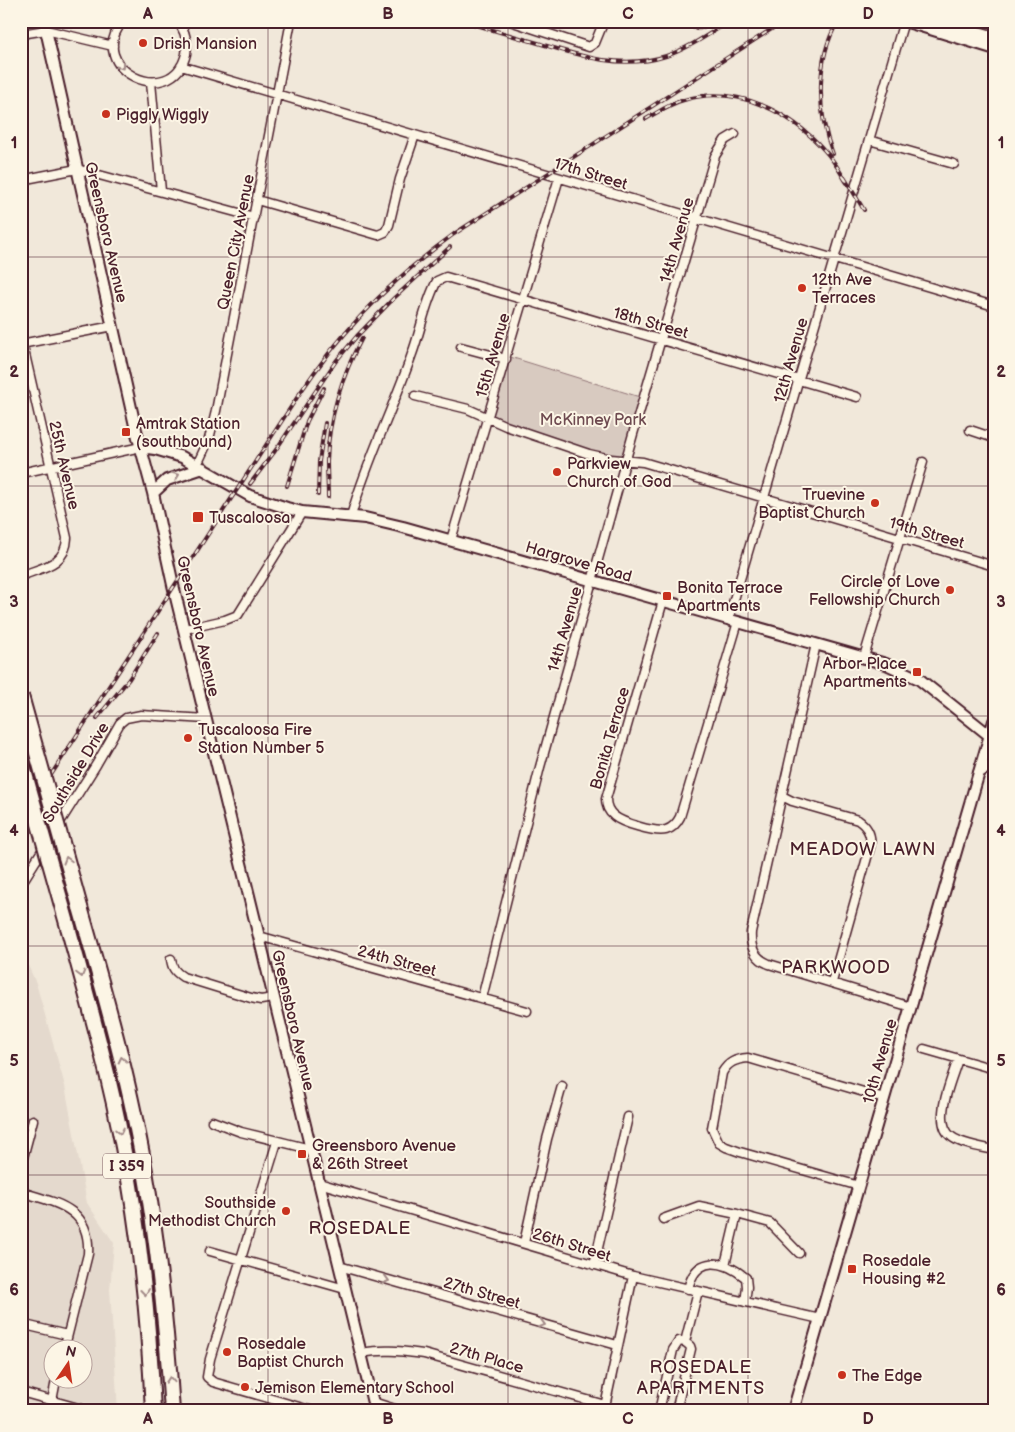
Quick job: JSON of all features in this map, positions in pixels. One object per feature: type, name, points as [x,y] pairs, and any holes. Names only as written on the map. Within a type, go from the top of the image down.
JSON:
[{"type":"highway","name":"I 359","points":[[21,696],[118,1046],[141,1148],[161,1279],[172,1411]]},
{"type":"highway","name":"I 359","points":[[21,760],[106,1068],[130,1184],[144,1282],[150,1342],[153,1411]]},
{"type":"main road","points":[[905,21],[942,26],[994,38]]},
{"type":"main road","name":"Greensboro Avenue","points":[[45,26],[141,447],[154,493],[173,586],[374,1406]]},
{"type":"main road","points":[[942,26],[994,48]]},
{"type":"main road","name":"Hargrove Road","points":[[141,447],[166,451],[200,467],[250,496],[302,512],[351,516],[394,524],[886,664],[915,676],[992,737]]},
{"type":"main road","points":[[154,493],[167,480],[200,467]]},
{"type":"main road","name":"10th Avenue","points":[[793,1411],[979,772],[992,737],[994,720]]},
{"type":"main road","points":[[979,772],[994,764]]},
{"type":"street","points":[[123,21],[116,33],[114,46],[117,61],[126,73],[140,80],[151,82],[169,77],[181,66],[187,44],[183,30],[177,21]]},
{"type":"street","name":"Queen City Avenue","points":[[200,467],[209,439],[254,218],[291,21]]},
{"type":"street","points":[[510,21],[572,43],[589,47],[595,43],[604,21]]},
{"type":"street","points":[[688,21],[699,24],[709,21]]},
{"type":"street","name":"12th Avenue","points":[[733,621],[764,498],[798,379],[905,21]]},
{"type":"street","points":[[21,34],[45,26],[114,46]]},
{"type":"street","name":"17th Street","points":[[181,66],[994,306]]},
{"type":"street","points":[[151,82],[161,191]]},
{"type":"street","name":"14th Avenue","points":[[482,998],[540,767],[660,338],[715,156],[725,140],[735,134]]},
{"type":"street","points":[[257,200],[378,235],[385,232],[415,135]]},
{"type":"street","points":[[869,140],[954,164]]},
{"type":"street","points":[[21,180],[77,169],[254,218]]},
{"type":"street","name":"15th Avenue","points":[[451,540],[559,178]]},
{"type":"street","name":"18th Street","points":[[351,516],[371,457],[412,355],[430,295],[437,281],[446,277],[857,397]]},
{"type":"street","points":[[22,342],[113,326]]},
{"type":"street","name":"25th Avenue","points":[[22,342],[66,530],[64,554],[59,559],[23,575]]},
{"type":"street","points":[[461,347],[506,359]]},
{"type":"street","name":"19th Street","points":[[415,396],[468,409],[488,419],[589,454],[625,461],[643,462],[994,566]]},
{"type":"street","points":[[970,430],[994,438]]},
{"type":"street","points":[[21,473],[50,465],[141,447]]},
{"type":"street","points":[[864,657],[923,462]]},
{"type":"street","points":[[185,629],[225,620],[238,614],[302,512]]},
{"type":"street","name":"Bonita Terrace","points":[[663,601],[606,799],[609,811],[618,819],[654,830],[663,831],[671,828],[680,817],[733,621]]},
{"type":"street","points":[[816,644],[751,932],[752,948],[755,955],[762,961],[911,1007]]},
{"type":"street","name":"Southside Drive","points":[[21,884],[96,765],[120,723],[126,718],[141,715],[206,719]]},
{"type":"street","points":[[782,796],[792,802],[858,820],[869,831],[870,847],[832,982]]},
{"type":"street","name":"24th Street","points":[[259,936],[527,1011]]},
{"type":"street","points":[[171,959],[176,973],[183,977],[251,998],[261,1000],[273,998]]},
{"type":"street","points":[[924,1049],[994,1069]]},
{"type":"street","points":[[859,1186],[740,1152],[719,1143],[712,1128],[722,1073],[732,1061],[740,1058],[756,1059],[884,1098]]},
{"type":"street","points":[[958,1059],[943,1110],[944,1125],[947,1132],[953,1138],[994,1150]]},
{"type":"street","points":[[524,1243],[547,1139],[562,1086]]},
{"type":"street","points":[[594,1265],[628,1117]]},
{"type":"street","points":[[21,1165],[33,1120]]},
{"type":"street","points":[[212,1121],[276,1142],[310,1149]]},
{"type":"street","points":[[276,1142],[210,1359],[207,1377],[214,1382],[313,1411]]},
{"type":"street","name":"26th Street","points":[[319,1183],[633,1276],[820,1319]]},
{"type":"street","points":[[21,1192],[72,1210],[86,1230],[88,1254],[66,1340]]},
{"type":"street","points":[[663,1219],[699,1206],[737,1214],[770,1223],[799,1253]]},
{"type":"street","points":[[725,1264],[737,1214]]},
{"type":"street","points":[[210,1251],[345,1289]]},
{"type":"street","points":[[688,1289],[692,1276],[702,1266],[716,1263],[725,1264],[737,1270],[746,1278],[748,1287],[745,1302]]},
{"type":"street","name":"27th Street","points":[[339,1266],[617,1345]]},
{"type":"street","points":[[604,1408],[633,1276]]},
{"type":"street","points":[[685,1342],[698,1291]]},
{"type":"street","points":[[21,1324],[67,1335]]},
{"type":"street","points":[[659,1411],[673,1350],[679,1340],[685,1342],[691,1349],[676,1411]]},
{"type":"street","name":"27th Place","points":[[360,1353],[392,1350],[424,1354],[604,1408]]},
{"type":"street","points":[[50,1411],[54,1390]]},
{"type":"street","points":[[21,1392],[88,1411]]},
{"type":"street","points":[[374,1406],[401,1411]]},
{"type":"shaded area","points":[[21,950],[36,983],[65,1086],[87,1203],[114,1243],[110,1290],[118,1411],[21,1411]]},
{"type":"green space","name":"McKinney Park","points":[[507,356],[643,398],[625,461],[611,459],[488,419]]},
{"type":"railway","points":[[464,21],[585,57],[633,62],[650,60],[674,53],[730,21]]},
{"type":"railway","points":[[21,821],[300,393],[333,348],[370,306],[410,269],[454,234],[784,21]]},
{"type":"railway","points":[[833,154],[824,122],[821,105],[821,87],[825,53],[838,21]]},
{"type":"railway","points":[[646,119],[679,101],[704,96],[723,96],[761,105],[796,124],[811,137],[837,166],[847,183]]},
{"type":"railway","points":[[844,177],[864,210]]},
{"type":"railway","points":[[250,484],[275,451],[336,361],[357,336],[394,298],[450,247]]},
{"type":"railway","points":[[328,497],[327,462],[333,414],[342,382],[362,338]]},
{"type":"railway","points":[[287,486],[307,421],[324,388]]},
{"type":"railway","points":[[318,495],[319,461],[325,423]]},
{"type":"railway","points":[[97,718],[129,679],[158,633]]},
{"type":"railway","points":[[21,835],[35,814]]},
{"type":"place","name":"Drish Mansion","points":[[143,43]]},
{"type":"place","name":"Piggly Wiggly","points":[[106,114]]},
{"type":"place","name":"12th Ave Terraces","points":[[802,288]]},
{"type":"place","name":"Amtrak Station (southbound)","points":[[126,432]]},
{"type":"place","name":"Parkview Church of God","points":[[557,472]]},
{"type":"place","name":"Truevine Baptist Church","points":[[875,503]]},
{"type":"place","name":"Tuscaloosa","points":[[198,517]]},
{"type":"place","name":"Circle of Love Fellowship Church","points":[[950,590]]},
{"type":"place","name":"Bonita Terrace Apartments","points":[[667,596]]},
{"type":"place","name":"Arbor Place Apartments","points":[[917,672]]},
{"type":"place","name":"Tuscaloosa Fire Station Number 5","points":[[188,738]]},
{"type":"place","name":"Greensboro Avenue & 26th Street","points":[[302,1154]]},
{"type":"place","name":"Southside Methodist Church","points":[[286,1211]]},
{"type":"place","name":"Rosedale Housing #2","points":[[852,1269]]},
{"type":"place","name":"Rosedale Baptist Church","points":[[227,1352]]},
{"type":"place","name":"The Edge","points":[[842,1375]]},
{"type":"place","name":"Jemison Elementary School","points":[[245,1387]]},
{"type":"district","name":"MEADOW LAWN","points":[[863,849]]},
{"type":"district","name":"PARKWOOD","points":[[836,967]]},
{"type":"district","name":"ROSEDALE","points":[[360,1228]]},
{"type":"district","name":"ROSEDALE APARTMENTS","points":[[701,1377]]}]
